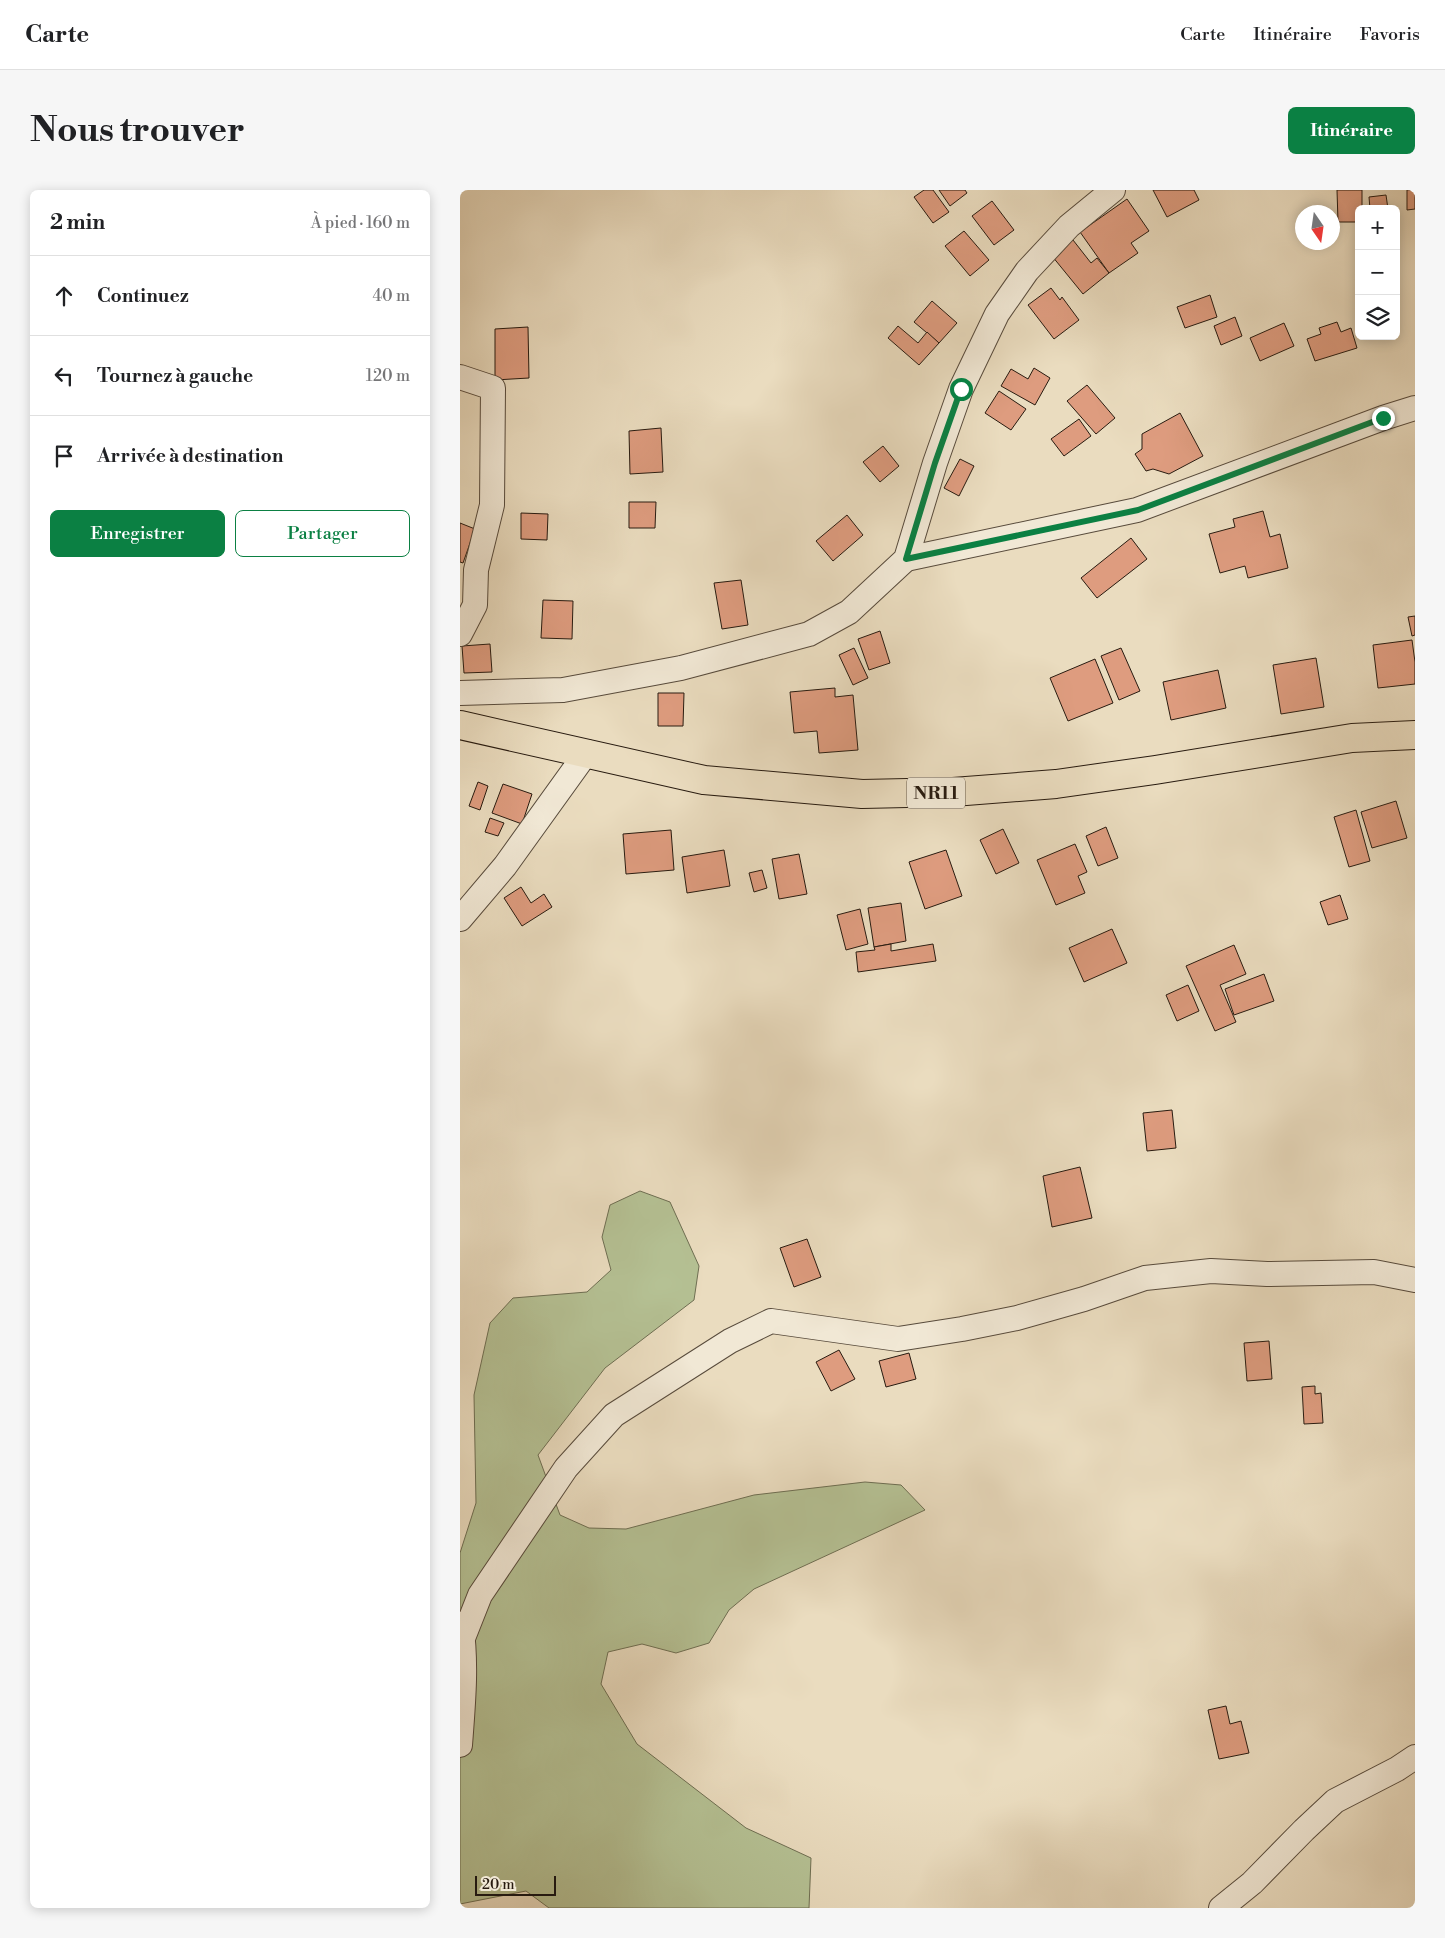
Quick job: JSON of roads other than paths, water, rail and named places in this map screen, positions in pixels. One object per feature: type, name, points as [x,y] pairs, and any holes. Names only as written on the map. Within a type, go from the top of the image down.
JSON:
[{"type":"highway","name":"NR11","points":[[460,725],[587,752],[704,780],[862,794],[953,792],[1056,784],[1352,738],[1415,735]]},
{"type":"street","points":[[460,693],[563,690],[681,668],[809,634],[849,612],[906,559],[935,463],[961,389],[997,314],[1027,271],[1069,226],[1113,190]]},
{"type":"street","points":[[460,376],[493,388],[494,435],[492,505],[476,570],[475,605],[460,634]]},
{"type":"street","points":[[906,559],[1138,510],[1383,418],[1415,408]]},
{"type":"street","points":[[460,919],[505,866],[587,752]]},
{"type":"street","points":[[460,1745],[464,1693],[461,1629],[480,1596],[566,1468],[614,1415],[730,1341],[770,1320],[898,1339],[1017,1318],[1084,1299],[1145,1278],[1211,1271],[1267,1274],[1374,1272],[1415,1280]]},
{"type":"street","points":[[1221,1908],[1252,1883],[1335,1801],[1397,1769],[1415,1757]]}]
